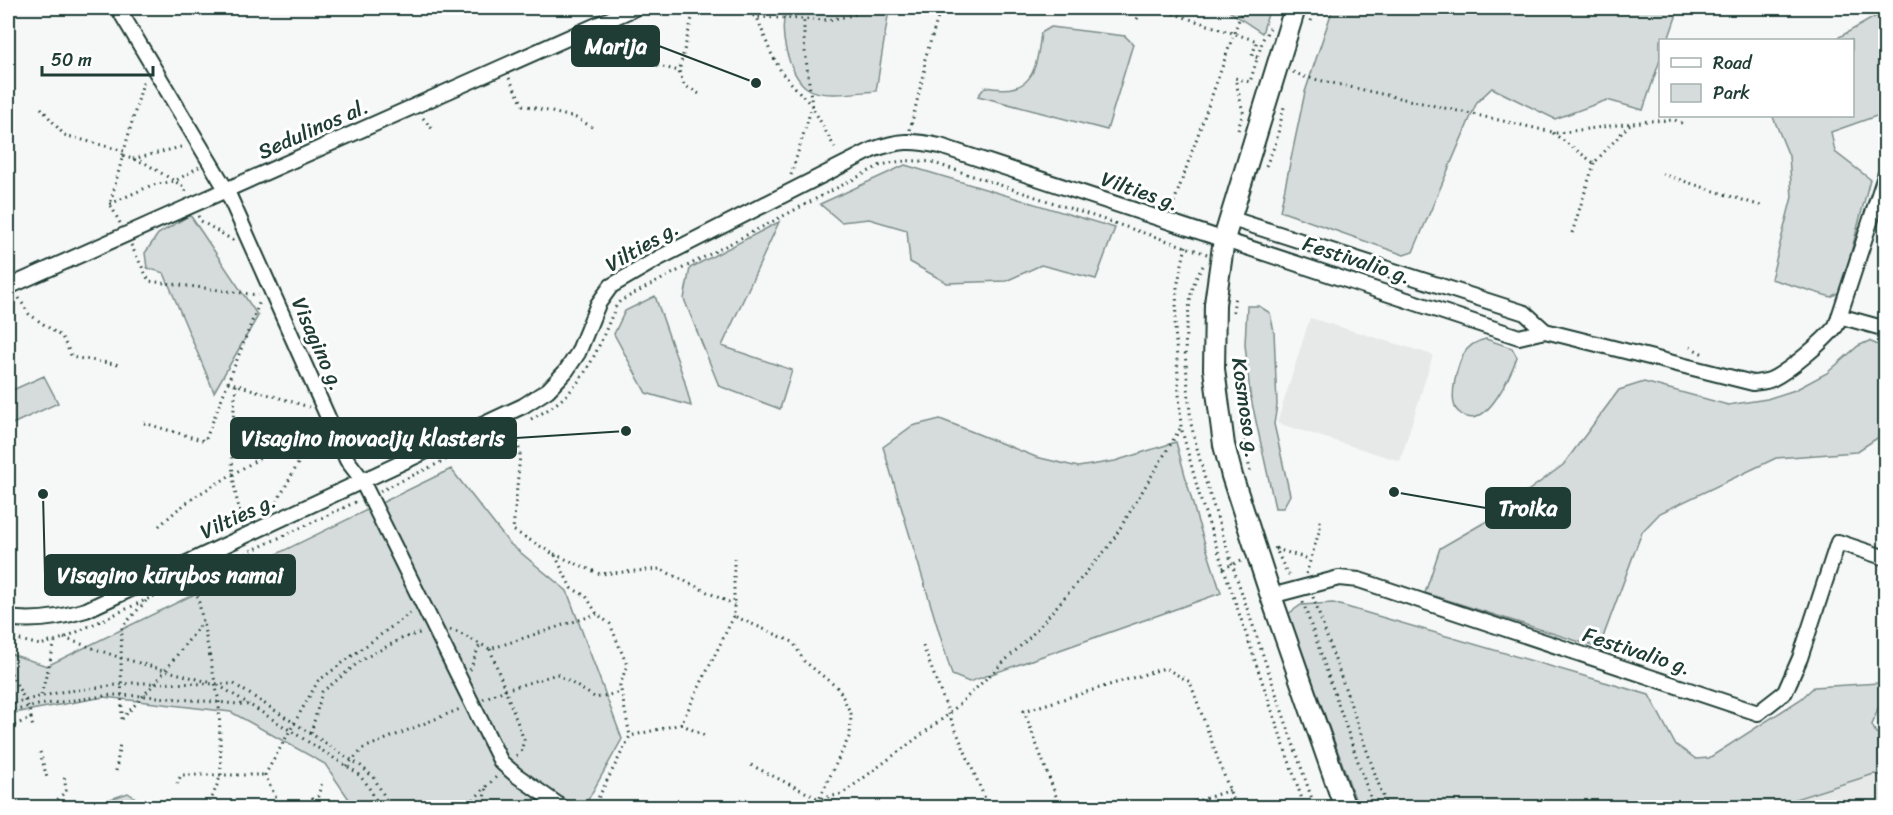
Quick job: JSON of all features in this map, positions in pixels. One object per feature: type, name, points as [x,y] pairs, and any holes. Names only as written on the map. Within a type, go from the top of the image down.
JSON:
[{"type":"main road","name":"Kosmoso g.","points":[[1295,8],[1286,68],[1229,218],[1216,246],[1214,369],[1220,417],[1232,476],[1271,596],[1345,807]]},
{"type":"street","name":"Visagino g.","points":[[118,8],[228,191],[347,460],[362,480],[501,762],[563,807]]},
{"type":"street","name":"Sedulinos al.","points":[[9,287],[635,8]]},
{"type":"street","name":"Vilties g.","points":[[8,618],[46,619],[86,610],[510,412],[548,390],[566,371],[578,352],[598,304],[611,286],[659,258],[843,165],[892,143],[907,141],[940,146],[1167,223],[1216,246]]},
{"type":"street","name":"Festivalio g.","points":[[1216,246],[1519,337],[1545,331],[1753,383],[1769,380],[1782,373],[1836,326],[1886,173]]},
{"type":"street","name":"Festivalio g.","points":[[1229,218],[1525,313],[1545,331]]},
{"type":"street","points":[[1839,316],[1886,329]]},
{"type":"street","name":"Festivalio g.","points":[[1271,596],[1304,583],[1339,578],[1359,580],[1758,713],[1785,692],[1800,658],[1838,542],[1886,558]]},
{"type":"path","points":[[688,8],[692,18],[679,71],[684,85],[701,94]]},
{"type":"path","points":[[730,8],[757,16],[804,20],[828,20],[853,15],[870,8]]},
{"type":"path","points":[[760,8],[757,16],[770,51],[782,73],[812,106],[843,165]]},
{"type":"path","points":[[907,141],[925,68],[924,62],[941,8]]},
{"type":"path","points":[[1137,19],[1144,8]]},
{"type":"path","points":[[1155,8],[1257,41],[1252,56],[1305,77],[1552,132],[1675,120],[1684,124]]},
{"type":"path","points":[[1162,238],[1243,8]]},
{"type":"path","points":[[1308,29],[1315,8]]},
{"type":"path","points":[[621,14],[643,62],[679,71]]},
{"type":"path","points":[[785,194],[812,106],[804,43],[804,20]]},
{"type":"path","points":[[1237,135],[1243,112],[1235,78],[1250,82],[1263,39],[1274,22]]},
{"type":"path","points":[[144,423],[205,441],[262,296],[149,281],[110,204],[149,60]]},
{"type":"path","points":[[503,67],[522,105],[576,118],[594,128]]},
{"type":"path","points":[[1286,68],[1291,82]]},
{"type":"path","points":[[1264,169],[1276,142],[1284,103]]},
{"type":"path","points":[[41,108],[64,135],[124,151]]},
{"type":"path","points":[[1572,233],[1594,163],[1631,123]]},
{"type":"path","points":[[1552,132],[1594,163]]},
{"type":"path","points":[[133,159],[198,142]]},
{"type":"path","points":[[123,156],[133,159],[184,187],[201,221],[256,256]]},
{"type":"path","points":[[506,431],[551,409],[575,387],[587,372],[620,301],[869,171],[895,161],[911,159],[931,162],[1186,246],[1216,246]]},
{"type":"path","points":[[110,204],[152,185],[175,181],[209,161]]},
{"type":"path","points":[[1662,174],[1764,207]]},
{"type":"path","points":[[1186,246],[1177,287],[1175,327],[1181,428],[1201,501],[1305,807]]},
{"type":"path","points":[[1233,318],[1236,284]]},
{"type":"path","points":[[9,287],[29,314],[62,337],[72,357],[120,365]]},
{"type":"path","points":[[228,382],[327,416],[414,427],[428,420]]},
{"type":"path","points":[[236,385],[231,447],[232,475],[240,513],[248,534]]},
{"type":"path","points":[[510,412],[516,426],[520,455],[513,530],[552,553],[600,574],[660,569],[734,605]]},
{"type":"path","points":[[159,526],[177,510],[327,416]]},
{"type":"path","points":[[272,523],[272,511],[277,501],[327,416]]},
{"type":"path","points":[[1239,418],[1252,479]]},
{"type":"path","points":[[819,799],[843,794],[949,714],[1031,636],[1110,545],[1181,428]]},
{"type":"path","points":[[8,637],[40,645],[64,639],[484,441]]},
{"type":"path","points":[[1320,518],[1320,529],[1309,559],[1304,583],[1374,807]]},
{"type":"path","points":[[1272,540],[1291,578],[1304,583],[1387,807]]},
{"type":"path","points":[[1275,549],[1309,559]]},
{"type":"path","points":[[552,553],[571,588],[586,596],[597,614],[610,624],[627,665],[620,685],[630,736],[592,807]]},
{"type":"path","points":[[681,724],[734,616],[734,558]]},
{"type":"path","points":[[194,578],[219,702],[221,775],[208,807]]},
{"type":"path","points":[[149,599],[122,627],[120,658],[122,719],[145,696],[203,622]]},
{"type":"path","points":[[265,775],[296,724],[318,681],[422,604]]},
{"type":"path","points":[[734,616],[793,642],[804,661],[839,689],[851,714],[850,735],[813,807]]},
{"type":"path","points":[[64,639],[120,658],[216,684],[356,772],[366,783],[380,807],[392,807]]},
{"type":"path","points":[[41,696],[55,642]]},
{"type":"path","points":[[463,688],[480,644]]},
{"type":"path","points":[[923,646],[989,807]]},
{"type":"path","points":[[8,668],[28,708],[33,728]]},
{"type":"path","points":[[1056,796],[1024,711],[1165,668],[1190,682],[1236,807]]},
{"type":"path","points":[[8,704],[41,696],[122,684],[234,684],[361,766],[374,778],[392,807]]},
{"type":"path","points":[[8,712],[122,696],[250,705]]},
{"type":"path","points":[[8,728],[31,718]]},
{"type":"path","points":[[630,736],[681,724],[705,736]]},
{"type":"path","points":[[116,771],[120,743]]},
{"type":"path","points":[[40,752],[47,778]]},
{"type":"path","points":[[751,765],[836,807]]},
{"type":"path","points":[[49,807],[66,791],[64,774]]},
{"type":"path","points":[[177,784],[181,775],[265,775]]},
{"type":"path","points":[[265,775],[281,807]]},
{"type":"path","points":[[296,807],[318,796],[322,782]]},
{"type":"path","points":[[482,807],[487,786]]},
{"type":"path","points":[[1177,807],[1230,790]]},
{"type":"path","points":[[819,799],[821,807]]},
{"type":"shaded area","points":[[1310,318],[1433,355],[1400,461],[1277,423]]},
{"type":"shaded area","points":[[1874,774],[1885,776],[1885,807],[1770,808]]},
{"type":"green space","points":[[789,8],[887,9],[888,16],[876,91],[822,93],[807,88],[800,82],[790,62],[784,38],[783,26]]},
{"type":"green space","points":[[1230,8],[1270,8],[1262,33],[1229,11]]},
{"type":"green space","points":[[1333,8],[1679,8],[1668,39],[1659,39],[1659,63],[1643,110],[1607,100],[1555,119],[1492,88],[1477,102],[1413,252],[1404,255],[1280,211],[1305,92]]},
{"type":"green space","points":[[1885,8],[1885,113],[1831,132],[1835,152],[1870,179],[1841,291],[1831,297],[1771,279],[1792,197],[1789,156],[1773,117],[1854,117],[1854,39],[1836,39],[1880,14]]},
{"type":"green space","points":[[1051,27],[1125,36],[1133,44],[1107,130],[978,96],[985,87],[1013,88],[1029,78],[1037,60],[1041,33]]},
{"type":"green space","points":[[905,165],[1115,228],[1096,279],[1041,265],[1006,281],[947,283],[910,262],[907,230],[869,219],[841,222],[820,204]]},
{"type":"green space","points":[[190,215],[258,316],[214,392],[164,273],[147,268],[145,253],[158,234]]},
{"type":"green space","points":[[779,222],[722,346],[792,370],[780,409],[719,386],[684,299],[690,268]]},
{"type":"green space","points":[[655,296],[691,406],[646,393],[614,334],[625,311]]},
{"type":"green space","points":[[1247,306],[1259,306],[1270,313],[1274,331],[1277,405],[1274,424],[1290,495],[1283,508],[1275,508],[1250,394],[1245,344]]},
{"type":"green space","points":[[1486,339],[1512,348],[1517,357],[1510,375],[1491,406],[1475,417],[1467,417],[1456,409],[1454,404],[1456,374],[1467,349]]},
{"type":"green space","points":[[1869,341],[1885,348],[1885,433],[1856,452],[1776,458],[1660,513],[1642,532],[1599,648],[1425,593],[1440,548],[1487,521],[1563,465],[1619,390],[1644,382],[1728,405],[1767,399],[1795,390],[1827,373],[1858,346]]},
{"type":"green space","points":[[44,376],[58,403],[8,426],[8,392]]},
{"type":"green space","points":[[940,419],[1036,457],[1078,467],[1115,461],[1176,442],[1197,519],[1221,593],[969,682],[952,675],[883,447],[912,426]]},
{"type":"green space","points":[[451,469],[509,543],[567,591],[622,739],[584,807],[355,808],[325,764],[231,712],[104,697],[8,714],[8,653],[47,666]]},
{"type":"green space","points":[[1333,603],[1649,695],[1675,744],[1696,759],[1709,758],[1801,699],[1814,687],[1879,683],[1884,692],[1872,725],[1876,733],[1885,735],[1885,776],[1874,774],[1770,807],[1358,807],[1288,614],[1301,605]]},
{"type":"green space","points":[[128,793],[149,807],[87,807]]},
{"type":"place","name":"Marija","points":[[756,83]]},
{"type":"place","name":"Visagino inovacijų klasteris","points":[[626,431]]},
{"type":"place","name":"Troika","points":[[1394,492]]},
{"type":"place","name":"Visagino kūrybos namai","points":[[43,494]]}]
